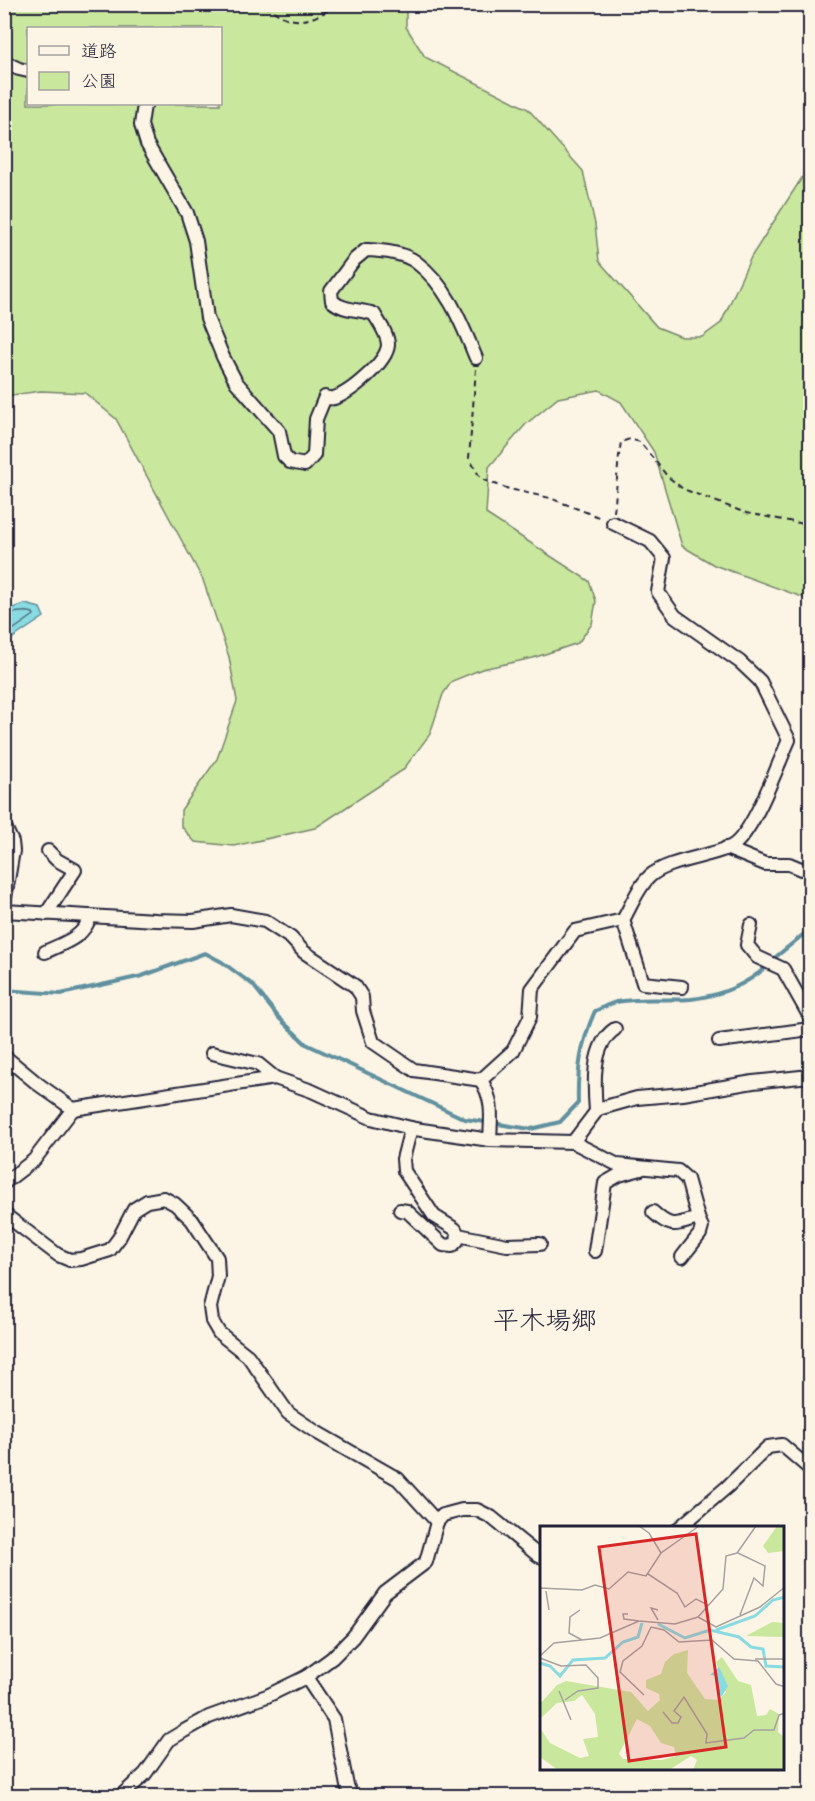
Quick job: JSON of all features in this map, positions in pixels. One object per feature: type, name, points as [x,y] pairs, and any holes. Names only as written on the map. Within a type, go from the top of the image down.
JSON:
[{"type":"street","points":[[4,62],[27,71]]},
{"type":"street","points":[[146,105],[141,125],[147,144],[187,213],[196,241],[207,318],[236,382],[279,431],[284,456],[290,462],[305,465],[314,455],[316,419],[325,397],[333,399],[361,382],[383,357],[388,345],[374,314],[359,309],[340,308],[332,301],[331,291],[354,260],[366,250],[386,251],[416,261],[438,284],[456,311],[476,358]]},
{"type":"street","points":[[613,523],[650,541],[664,558],[658,592],[675,616],[740,662],[760,681],[789,740],[746,833],[733,845],[671,866],[650,876],[623,920],[643,982],[682,987]]},
{"type":"street","points":[[4,825],[12,842],[13,851],[4,904]]},
{"type":"street","points":[[726,848],[765,864],[797,865],[801,869]]},
{"type":"street","points":[[46,914],[75,870],[57,861],[48,851]]},
{"type":"street","points":[[4,910],[193,921],[231,915],[265,921],[291,938],[304,952],[355,986],[362,998],[363,1011],[374,1042],[414,1070],[481,1080],[490,1094],[490,1136]]},
{"type":"street","points":[[45,952],[72,940],[88,926],[90,915]]},
{"type":"street","points":[[481,1080],[513,1051],[530,1017],[532,989],[575,931],[623,920]]},
{"type":"street","points":[[751,926],[747,945],[761,958],[783,969],[810,1018]]},
{"type":"street","points":[[596,1111],[593,1080],[598,1058],[602,1044],[608,1034],[615,1029]]},
{"type":"street","points":[[719,1041],[810,1029]]},
{"type":"street","points":[[212,1053],[258,1064],[275,1078],[312,1091],[371,1118],[411,1128],[573,1142],[618,1165],[678,1171],[687,1179],[702,1227],[700,1234],[682,1257]]},
{"type":"street","points":[[4,1056],[73,1109]]},
{"type":"street","points":[[573,1142],[598,1109],[637,1098],[683,1094],[753,1082],[810,1076]]},
{"type":"street","points":[[4,1182],[34,1160],[73,1109],[275,1078]]},
{"type":"street","points":[[400,1210],[407,1211],[443,1245],[452,1246],[457,1241],[458,1235],[455,1229],[434,1216],[404,1171],[403,1159],[411,1128]]},
{"type":"street","points":[[595,1251],[605,1183],[619,1175],[638,1171],[644,1167]]},
{"type":"street","points":[[4,1214],[58,1255],[70,1260],[110,1250],[134,1209],[147,1201],[164,1198],[176,1204],[192,1220],[217,1258],[218,1276],[210,1307],[212,1321],[219,1333],[248,1356],[288,1413],[316,1432],[398,1479],[437,1522]]},
{"type":"street","points":[[653,1212],[664,1222],[673,1225],[698,1218]]},
{"type":"street","points":[[458,1235],[507,1245],[540,1244]]},
{"type":"street","points":[[681,1526],[727,1487],[768,1447],[782,1445],[810,1469]]},
{"type":"street","points":[[121,1797],[145,1774],[169,1740],[209,1717],[267,1696],[306,1677],[332,1658],[353,1637],[385,1593],[426,1562],[437,1522],[443,1515],[462,1510],[477,1510],[491,1517],[540,1555]]},
{"type":"street","points":[[306,1677],[334,1719],[347,1786],[352,1797]]},
{"type":"path","points":[[265,4],[276,15],[296,22],[319,16],[338,4]]},
{"type":"path","points":[[476,358],[470,458],[481,479],[509,489],[550,498],[613,523],[616,471],[621,442],[630,439],[640,442],[667,476],[683,489],[746,513],[810,525]]},
{"type":"green space","points":[[4,5],[406,5],[406,27],[425,57],[528,109],[583,171],[595,224],[599,261],[657,327],[682,337],[702,337],[721,323],[751,257],[810,165],[810,600],[714,565],[682,546],[654,452],[621,402],[599,390],[558,398],[526,424],[489,467],[486,514],[589,581],[596,601],[592,624],[578,643],[533,658],[482,669],[452,681],[443,694],[430,734],[403,770],[315,828],[234,846],[195,842],[181,826],[181,810],[217,759],[237,701],[229,657],[203,580],[116,419],[85,393],[41,391],[5,396]]},
{"type":"water","points":[[25,604],[40,608],[44,617],[5,643],[5,606],[13,608]]},
{"type":"waterway","points":[[772,960],[810,929]]},
{"type":"waterway","points":[[4,990],[61,994],[142,976],[205,953],[222,962],[253,985],[279,1018],[306,1044],[465,1119],[531,1129],[560,1122],[578,1103],[581,1056],[595,1011],[613,1003],[625,1001],[691,999],[712,995],[742,984],[767,966]]},
{"type":"district","name":"平木場郷","points":[[545,1321]]}]
